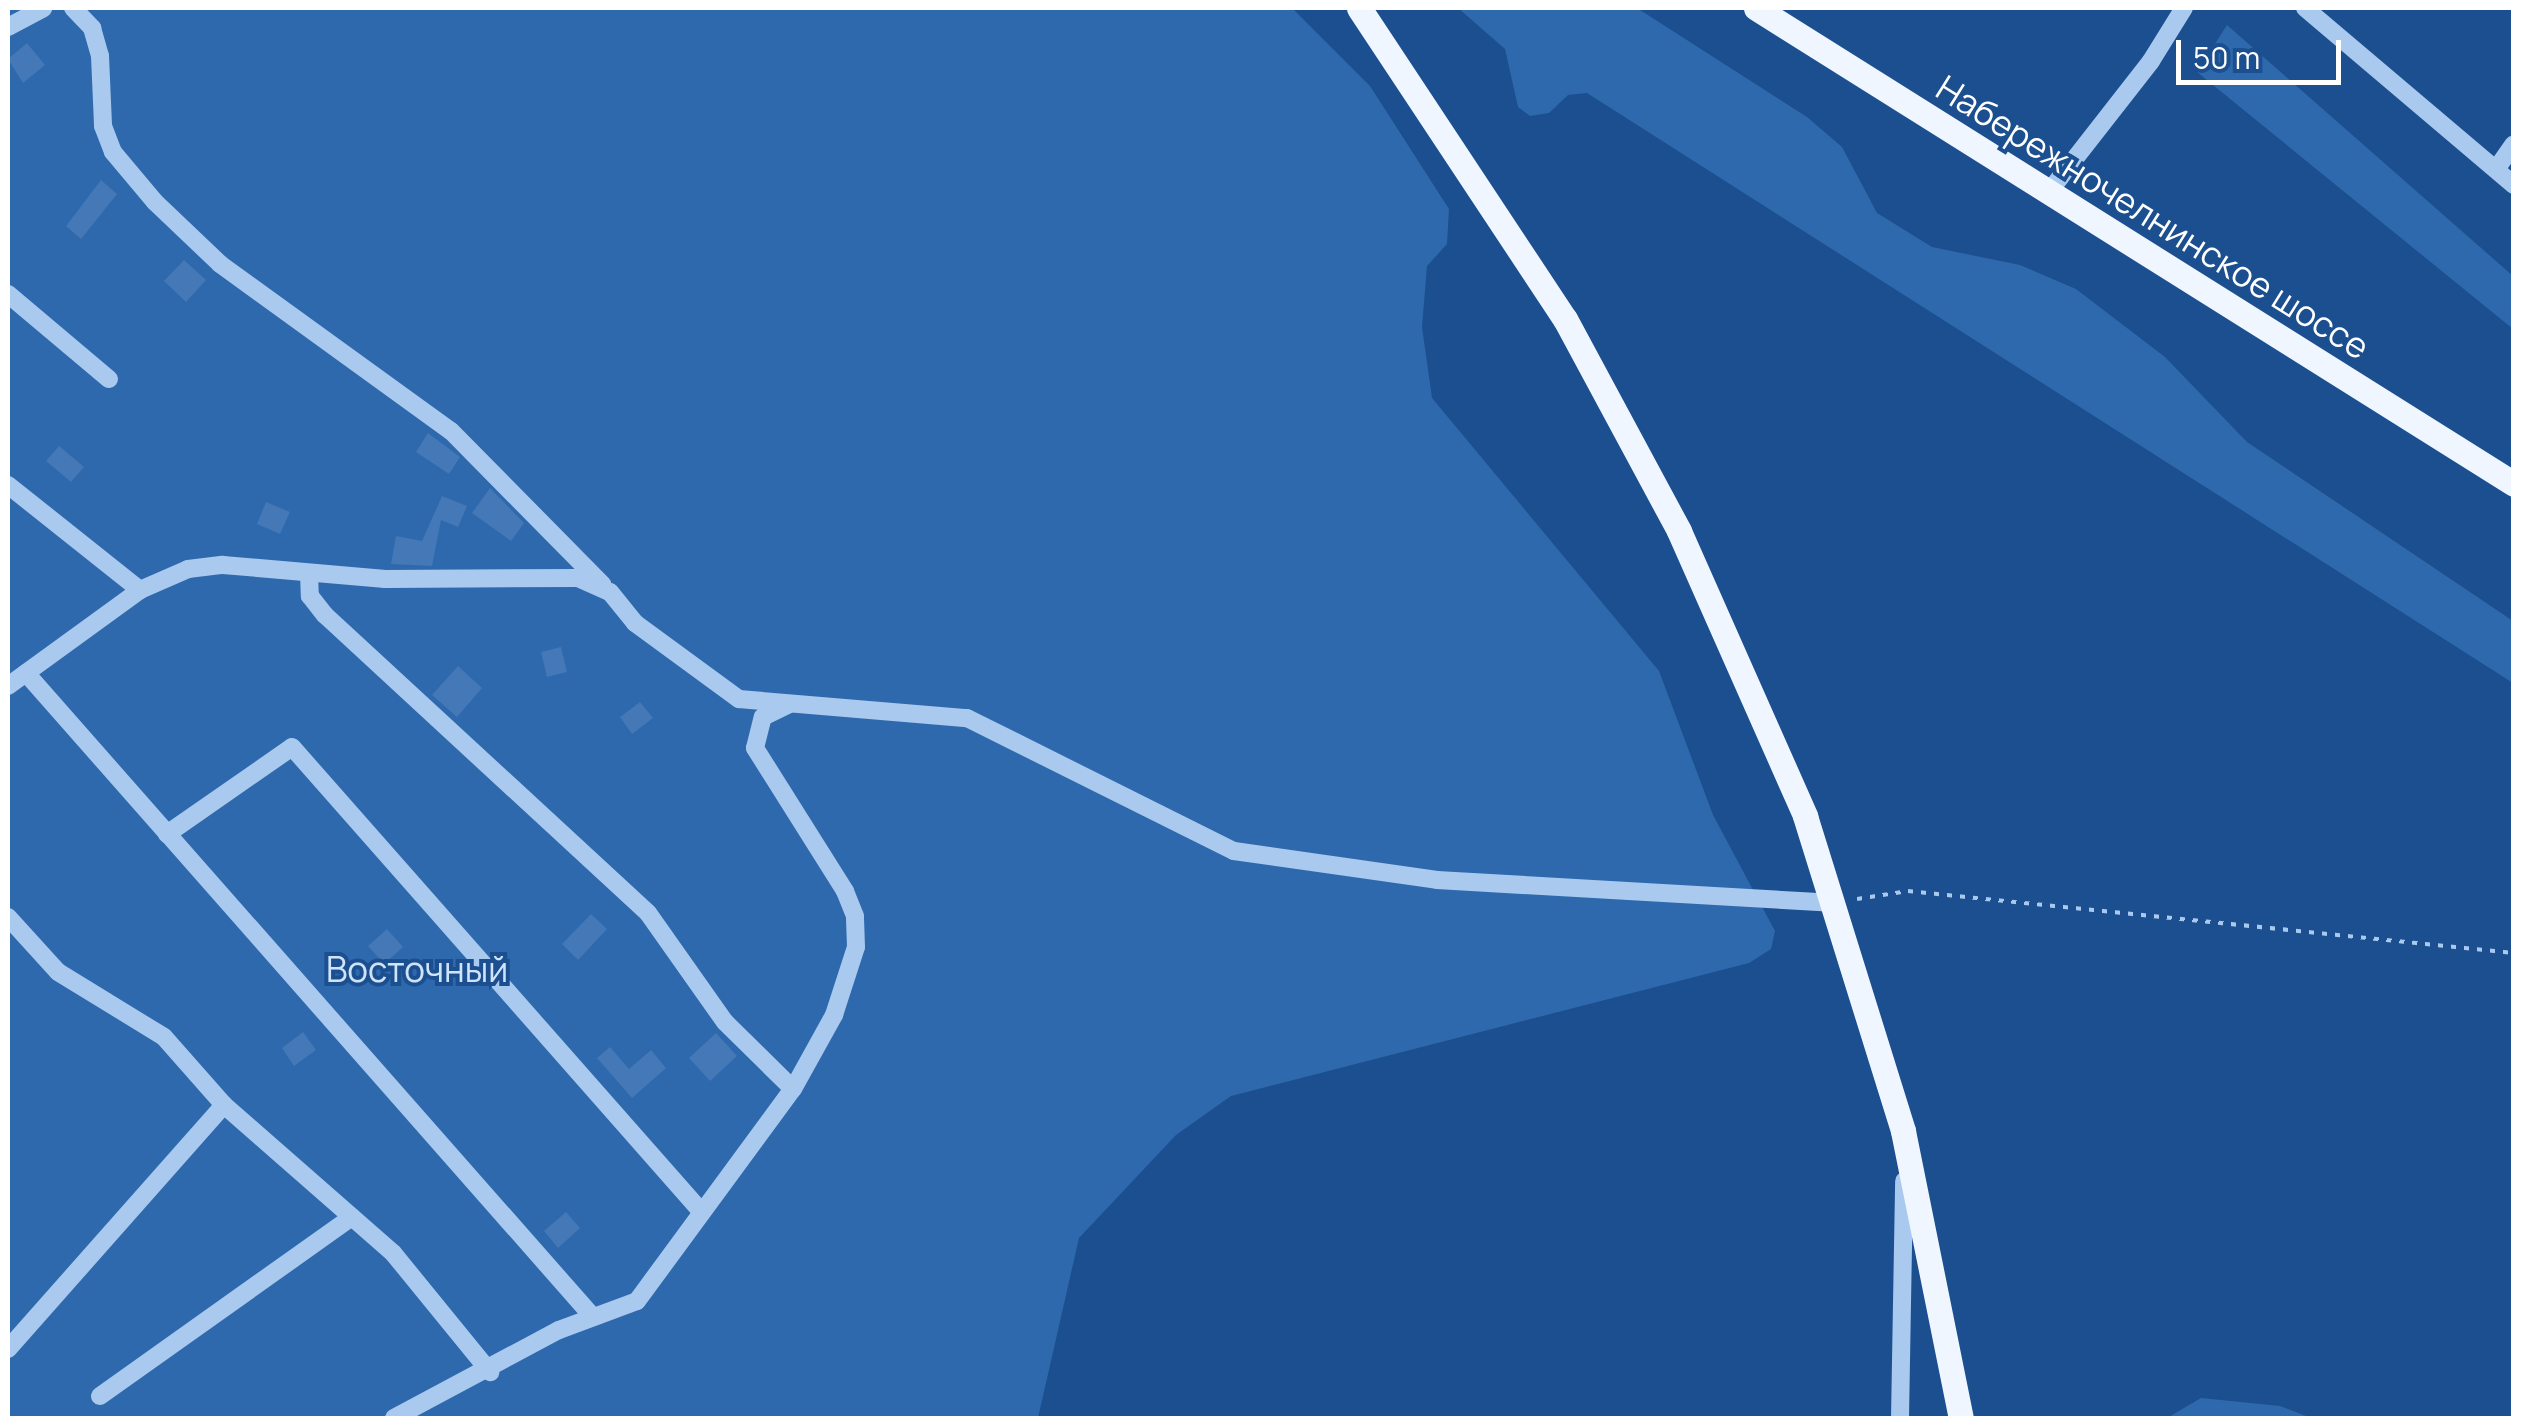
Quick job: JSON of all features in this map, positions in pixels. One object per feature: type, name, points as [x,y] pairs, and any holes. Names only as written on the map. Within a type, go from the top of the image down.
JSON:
[{"type":"main road","points":[[1359,8],[1566,319],[1679,531],[1805,816],[1903,1131],[1960,1418]]},
{"type":"main road","name":"Набережночелнинское шоссе","points":[[1756,8],[2514,484]]},
{"type":"street","points":[[8,26],[43,8]]},
{"type":"street","points":[[72,8],[92,28],[100,56],[102,126],[113,152],[155,202],[220,264],[451,431],[636,623],[739,699],[967,718],[1234,851],[1299,864],[1457,882],[1831,903]]},
{"type":"street","points":[[2048,193],[2151,61],[2184,8]]},
{"type":"street","points":[[2305,8],[2514,184]]},
{"type":"street","points":[[2497,168],[2514,144]]},
{"type":"street","points":[[8,294],[109,379]]},
{"type":"street","points":[[8,485],[140,590]]},
{"type":"street","points":[[8,686],[140,590],[188,569],[223,565],[385,580],[546,575],[578,578],[610,592]]},
{"type":"street","points":[[309,572],[310,596],[325,615],[648,914],[725,1022],[793,1089]]},
{"type":"street","points":[[26,672],[592,1317]]},
{"type":"street","points":[[394,1418],[592,1317],[637,1300],[699,1209],[793,1089],[834,1016],[856,947],[856,916],[845,891],[755,748],[763,716],[793,704]]},
{"type":"street","points":[[167,834],[292,747],[699,1209]]},
{"type":"street","points":[[8,917],[58,972],[164,1037],[224,1105],[393,1253],[490,1372]]},
{"type":"street","points":[[8,1349],[224,1105]]},
{"type":"street","points":[[1900,1418],[1906,1301],[1903,1131]]},
{"type":"street","points":[[100,1396],[352,1217]]},
{"type":"path","points":[[1831,903],[1908,891],[2514,954]]},
{"type":"green space","name":"Восточный","points":[[8,8],[1292,8],[1370,86],[1449,209],[1447,244],[1427,266],[1422,327],[1432,398],[1659,671],[1713,815],[1775,931],[1771,949],[1749,963],[1231,1096],[1176,1135],[1079,1238],[1038,1418],[8,1418]]},
{"type":"green space","points":[[1458,8],[1637,8],[1807,117],[1842,147],[1877,213],[1932,247],[2020,265],[2076,289],[2165,357],[2247,442],[2513,621],[2513,683],[1587,93],[1568,95],[1549,113],[1530,116],[1518,107],[1505,49]]},
{"type":"green space","points":[[2227,25],[2513,276],[2513,329],[2197,72]]},
{"type":"green space","points":[[2201,1398],[2280,1406],[2311,1418],[2167,1418]]},
{"type":"building","points":[[27,43],[45,65],[23,83],[8,59]]},
{"type":"building","points":[[101,180],[117,194],[81,239],[66,226]]},
{"type":"building","points":[[184,260],[206,280],[186,302],[164,281]]},
{"type":"building","points":[[428,433],[460,457],[449,474],[416,452]]},
{"type":"building","points":[[59,446],[84,467],[71,482],[46,461]]},
{"type":"building","points":[[490,488],[524,523],[511,541],[472,513]]},
{"type":"building","points":[[442,496],[467,506],[458,527],[441,520],[432,566],[391,564],[396,536],[422,541]]},
{"type":"building","points":[[266,502],[290,512],[280,534],[257,524]]},
{"type":"building","points":[[561,647],[567,672],[547,677],[541,652]]},
{"type":"building","points":[[458,666],[482,688],[457,717],[432,695]]},
{"type":"building","points":[[640,702],[653,718],[632,734],[620,717]]},
{"type":"building","points":[[591,914],[607,929],[578,960],[562,944]]},
{"type":"building","points":[[387,929],[403,947],[384,964],[368,946]]},
{"type":"building","points":[[303,1032],[316,1050],[294,1066],[282,1048]]},
{"type":"building","points":[[716,1033],[737,1056],[710,1081],[689,1058]]},
{"type":"building","points":[[610,1047],[629,1069],[651,1050],[666,1068],[632,1098],[597,1058]]},
{"type":"building","points":[[566,1212],[580,1228],[558,1248],[544,1231]]}]
